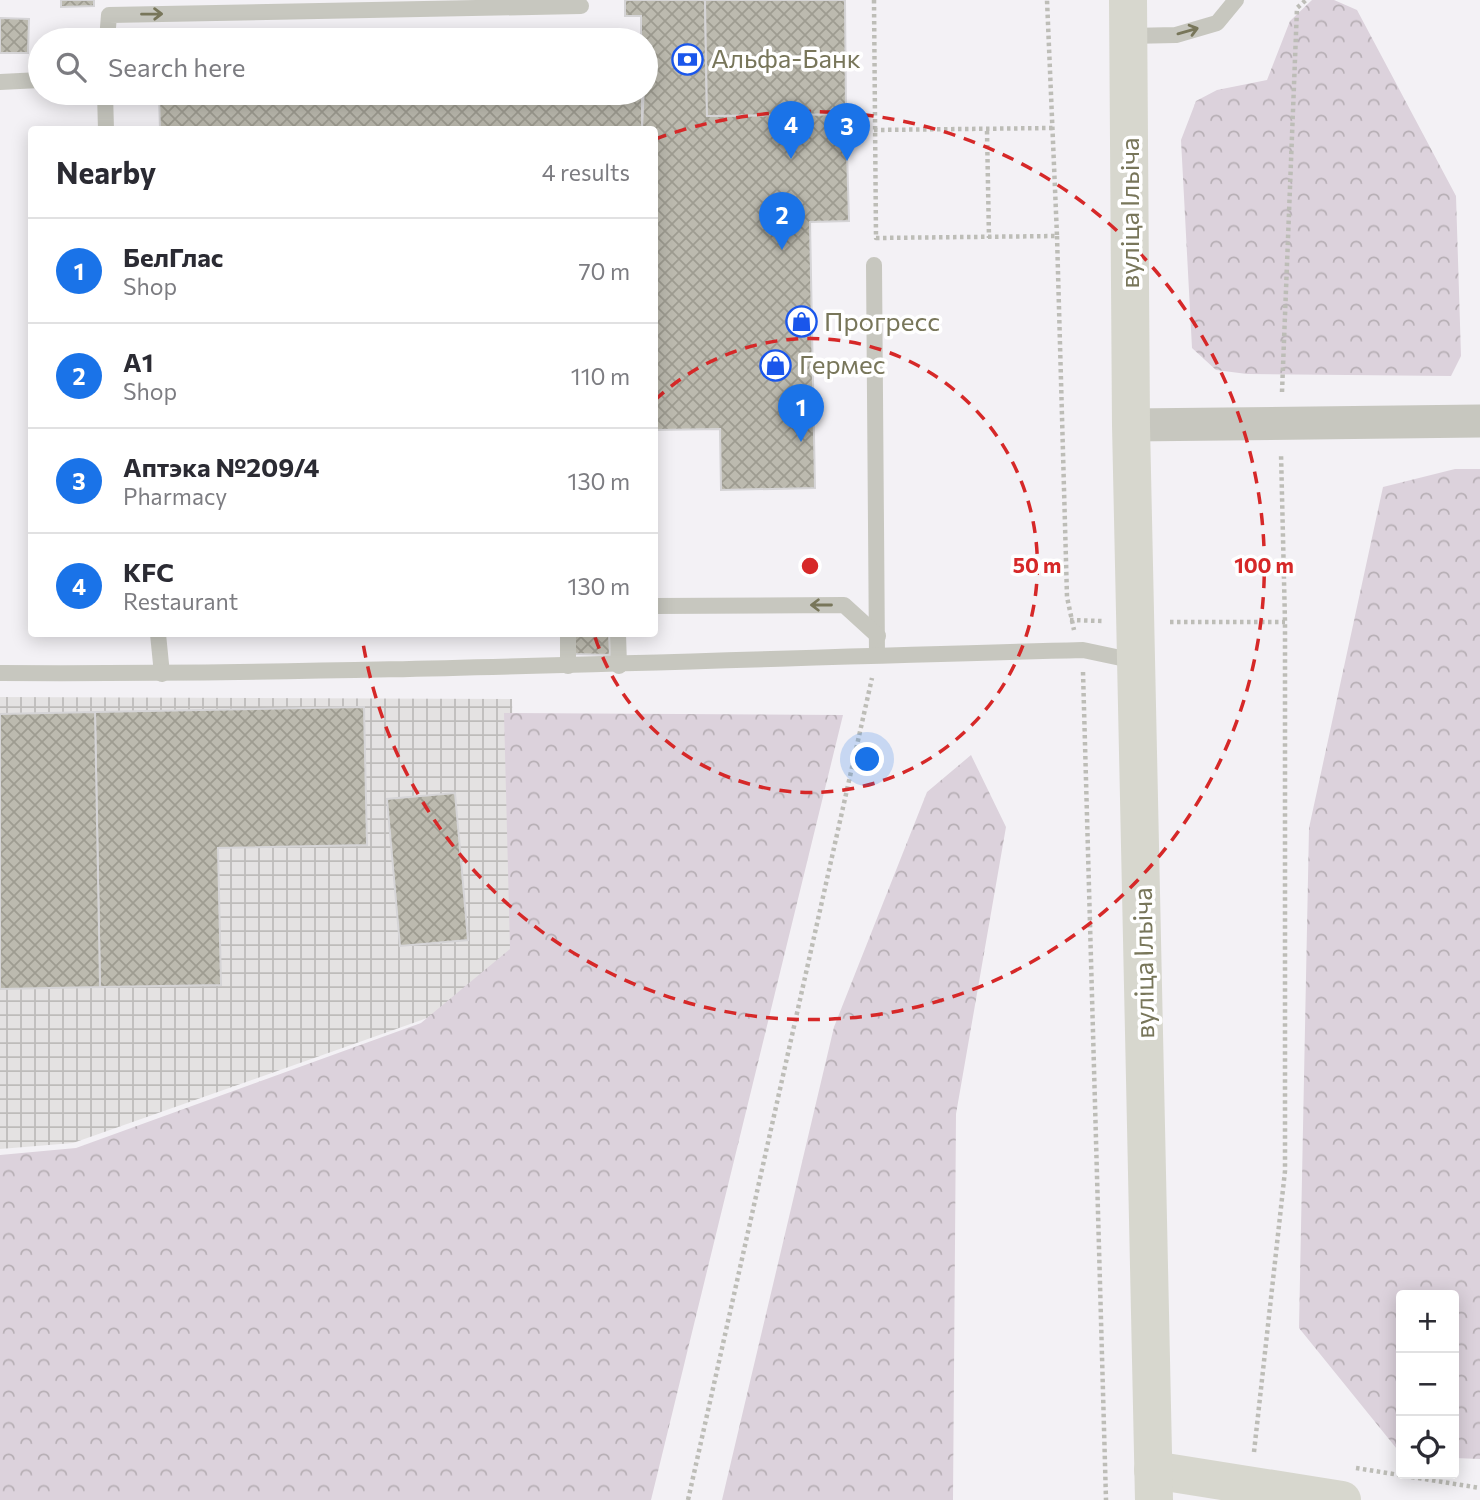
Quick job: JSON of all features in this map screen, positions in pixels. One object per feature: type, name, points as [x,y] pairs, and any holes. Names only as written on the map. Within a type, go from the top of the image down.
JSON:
[{"type":"main road","name":"вуліца Ільіча","points":[[1129,18],[1131,425],[1153,1485]]},
{"type":"main road","points":[[1153,1485],[1344,1483]]},
{"type":"street","points":[[1131,425],[1480,421]]},
{"type":"lane","points":[[1129,18],[1176,35],[1217,23],[1236,0]]},
{"type":"lane","points":[[108,28],[109,7],[515,3],[582,6]]},
{"type":"lane","points":[[0,82],[28,81]]},
{"type":"lane","points":[[105,105],[106,126]]},
{"type":"lane","points":[[874,265],[877,655]]},
{"type":"lane","points":[[658,606],[844,605],[878,636]]},
{"type":"lane","points":[[158,637],[162,674]]},
{"type":"lane","points":[[568,666],[570,638]]},
{"type":"lane","points":[[615,638],[619,666]]},
{"type":"lane","points":[[0,673],[162,674],[619,666],[877,655],[1083,650],[1137,662]]},
{"type":"path","points":[[874,0],[876,238],[1057,236]]},
{"type":"path","points":[[1047,0],[1070,620],[1083,650],[1106,1500]]},
{"type":"path","points":[[1266,1454],[1252,1452],[1285,1171],[1284,622],[1280,423],[1297,8],[1306,0]]},
{"type":"path","points":[[874,130],[986,131],[1053,128]]},
{"type":"path","points":[[986,131],[989,238]]},
{"type":"path","points":[[1070,620],[1284,622]]},
{"type":"path","points":[[688,1500],[877,655]]},
{"type":"path","points":[[1344,1483],[1480,1488]]},
{"type":"shaded area","points":[[0,697],[512,699],[518,986],[73,1143],[0,1149]]},
{"type":"green space","points":[[1312,0],[1334,0],[1357,10],[1456,196],[1461,356],[1451,376],[1247,374],[1216,370],[1192,348],[1181,140],[1196,101],[1217,90],[1267,80],[1290,21]]},
{"type":"green space","points":[[1455,469],[1480,469],[1480,1459],[1459,1458],[1459,1290],[1396,1290],[1396,1448],[1299,1328],[1309,828],[1383,487]]},
{"type":"green space","points":[[504,713],[843,715],[651,1500],[0,1500],[0,1155],[76,1148],[421,1023],[510,949]]},
{"type":"green space","points":[[971,755],[1006,827],[956,1114],[953,1500],[722,1500],[834,1027],[927,792]]},
{"type":"building","points":[[61,0],[94,0],[94,6],[61,7]]},
{"type":"building","points":[[625,0],[705,0],[707,116],[846,114],[849,221],[810,222],[815,488],[721,490],[720,429],[658,430],[658,126],[642,126],[643,105],[658,105],[658,28],[641,28],[641,16],[625,16]]},
{"type":"building","points":[[705,0],[845,0],[846,114],[707,116]]},
{"type":"building","points":[[0,18],[29,19],[28,53],[0,53]]},
{"type":"building","points":[[159,105],[642,105],[642,126],[160,126]]},
{"type":"building","points":[[575,637],[609,637],[610,655],[575,654]]},
{"type":"building","points":[[364,707],[367,845],[218,848],[221,985],[100,987],[95,712]]},
{"type":"building","points":[[95,712],[100,987],[0,989],[0,714]]},
{"type":"building","points":[[455,793],[468,940],[400,946],[387,799]]},
{"type":"place","name":"Альфа-Банк","points":[[688,59]]},
{"type":"place","name":"KFC","points":[[791,159]]},
{"type":"place","name":"Аптэка №209/4","points":[[847,161]]},
{"type":"place","name":"A1","points":[[782,250]]},
{"type":"place","name":"Прогресс","points":[[801,322]]},
{"type":"place","name":"Гермес","points":[[776,365]]},
{"type":"place","name":"БелГлас","points":[[801,442]]}]
